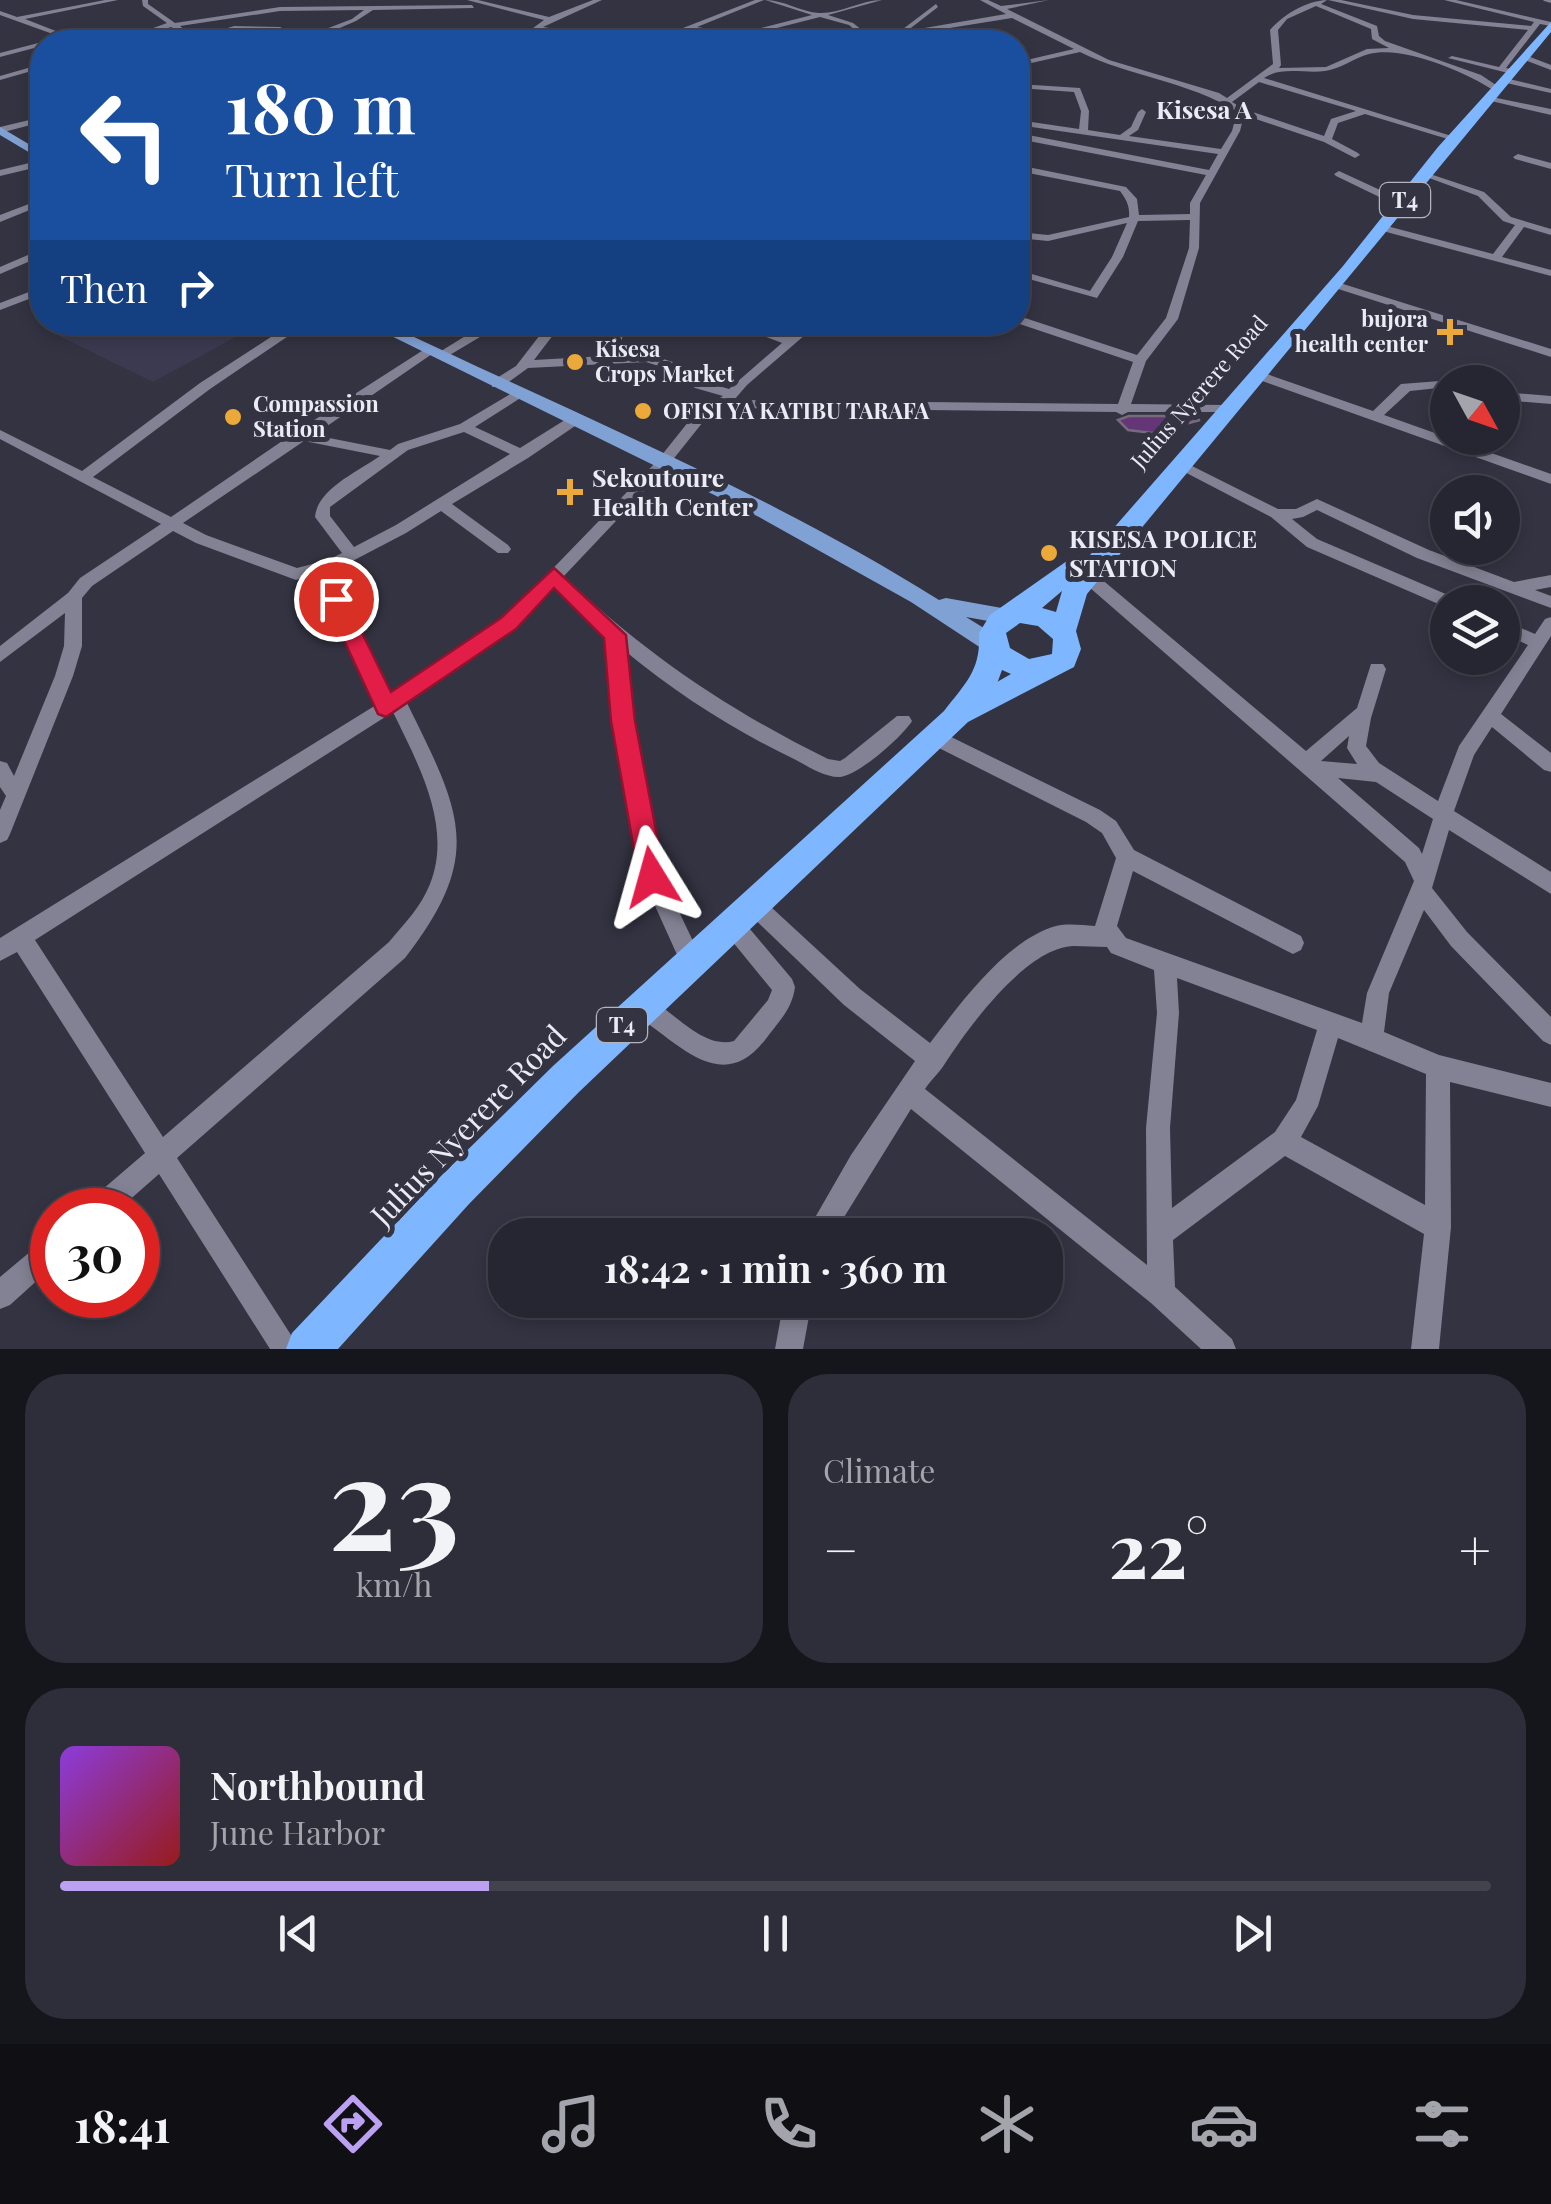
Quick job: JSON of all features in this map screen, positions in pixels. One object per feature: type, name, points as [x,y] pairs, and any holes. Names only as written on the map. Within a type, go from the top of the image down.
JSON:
[{"type":"highway","name":"Julius Nyerere Road","points":[[930,726],[1064,660],[1067,607],[1086,576],[1336,285],[1424,173],[1525,57],[1545,26]]},
{"type":"highway","name":"Julius Nyerere Road","points":[[308,1349],[454,1190],[742,914],[930,726],[984,680],[996,623],[1064,580],[1126,526]]},
{"type":"highway","points":[[1011,615],[1043,616],[1063,631]]},
{"type":"highway","points":[[994,647],[1016,666],[1043,670]]},
{"type":"main road","points":[[0,130],[30,151]]},
{"type":"main road","points":[[396,335],[844,553],[928,600],[994,647]]},
{"type":"main road","points":[[928,600],[1011,615]]},
{"type":"street","points":[[16,19],[115,0]]},
{"type":"street","points":[[512,8],[526,0]]},
{"type":"street","points":[[541,29],[550,20],[599,0]]},
{"type":"street","points":[[684,30],[765,0],[851,24],[858,30]]},
{"type":"street","points":[[838,0],[855,6]]},
{"type":"street","points":[[765,30],[879,0]]},
{"type":"street","points":[[922,0],[963,24]]},
{"type":"street","points":[[983,0],[1138,74],[1230,100],[1241,111],[1328,140],[1355,154]]},
{"type":"street","points":[[1002,8],[1046,0]]},
{"type":"street","points":[[1367,4],[1377,0]]},
{"type":"street","points":[[1447,0],[1545,26]]},
{"type":"street","points":[[141,1],[182,30]]},
{"type":"street","points":[[1324,1],[1374,28],[1378,41],[1400,50],[1478,77],[1551,91]]},
{"type":"street","points":[[1230,100],[1271,70],[1278,58],[1274,30],[1287,17],[1324,1],[1367,4],[1396,14],[1545,26]]},
{"type":"street","points":[[327,30],[374,4]]},
{"type":"street","points":[[154,30],[248,11],[258,5],[296,8],[473,4],[512,8],[550,20]]},
{"type":"street","points":[[443,30],[473,4]]},
{"type":"street","points":[[903,30],[936,6]]},
{"type":"street","points":[[233,30],[280,29],[296,8]]},
{"type":"street","points":[[0,13],[47,30]]},
{"type":"street","points":[[1374,28],[1396,14]]},
{"type":"street","points":[[924,30],[1015,15]]},
{"type":"street","points":[[184,23],[194,26]]},
{"type":"street","points":[[1501,82],[1545,26]]},
{"type":"street","points":[[689,28],[696,30]]},
{"type":"street","points":[[541,29],[548,30]]},
{"type":"street","points":[[0,56],[30,48]]},
{"type":"street","points":[[1030,61],[1082,49]]},
{"type":"street","points":[[1271,70],[1334,68],[1370,51],[1400,50]]},
{"type":"street","points":[[1412,54],[1501,82],[1551,112]]},
{"type":"street","points":[[1525,57],[1551,68]]},
{"type":"street","points":[[0,78],[30,69]]},
{"type":"street","points":[[1258,79],[1454,138]]},
{"type":"street","points":[[1030,87],[1077,90],[1084,111],[1083,132]]},
{"type":"street","points":[[1122,411],[1140,360],[1172,318],[1194,248],[1192,217],[1241,111]]},
{"type":"street","points":[[1130,135],[1142,112]]},
{"type":"street","points":[[1328,140],[1334,121],[1363,112]]},
{"type":"street","points":[[0,130],[30,123]]},
{"type":"street","points":[[1030,124],[1130,135],[1224,152]]},
{"type":"street","points":[[1030,138],[1212,173]]},
{"type":"street","points":[[1518,157],[1551,166]]},
{"type":"street","points":[[0,173],[30,164]]},
{"type":"street","points":[[1030,170],[1123,189],[1135,212]]},
{"type":"street","points":[[1424,173],[1481,194],[1498,214],[1551,232]]},
{"type":"street","points":[[1339,174],[1402,204]]},
{"type":"street","points":[[0,202],[26,208]]},
{"type":"street","points":[[0,219],[30,206]]},
{"type":"street","points":[[1030,236],[1048,238],[1135,212],[1192,217]]},
{"type":"street","points":[[1030,277],[1092,296],[1135,212]]},
{"type":"street","points":[[1496,257],[1521,224]]},
{"type":"street","points":[[1383,228],[1551,274]]},
{"type":"street","points":[[0,271],[30,257]]},
{"type":"street","points":[[1336,285],[1551,353]]},
{"type":"street","points":[[1,300],[30,295]]},
{"type":"street","points":[[1030,324],[1140,360]]},
{"type":"street","points":[[84,477],[205,386],[283,335]]},
{"type":"street","points":[[0,655],[74,597],[86,582],[300,436],[434,354],[475,335]]},
{"type":"street","points":[[497,384],[524,364],[546,335]]},
{"type":"street","points":[[612,358],[618,335]]},
{"type":"street","points":[[771,335],[792,342]]},
{"type":"street","points":[[286,1349],[160,1154],[10,944],[392,704],[508,624],[662,464],[698,419],[727,399],[800,335]]},
{"type":"street","points":[[524,364],[612,358],[658,360],[727,399],[1122,411],[1226,410]]},
{"type":"street","points":[[1258,375],[1551,479]]},
{"type":"street","points":[[1374,417],[1406,387],[1430,385]]},
{"type":"street","points":[[352,555],[328,528],[324,506],[390,454],[466,426],[517,394]]},
{"type":"street","points":[[1520,397],[1551,400]]},
{"type":"street","points":[[1,436],[170,524],[296,574],[352,555],[523,455],[573,421]]},
{"type":"street","points":[[466,426],[523,455]]},
{"type":"street","points":[[300,436],[390,454]]},
{"type":"street","points":[[1180,464],[1276,514],[1312,543],[1430,594]]},
{"type":"street","points":[[442,504],[503,549]]},
{"type":"street","points":[[1276,514],[1298,514],[1317,504],[1423,554],[1504,585]]},
{"type":"street","points":[[122,1188],[397,950],[436,902],[450,851],[447,825],[427,765],[336,599],[333,564]]},
{"type":"street","points":[[554,576],[615,635],[690,692],[826,766],[841,769],[930,726],[1109,826],[1127,856],[1293,943]]},
{"type":"street","points":[[1086,576],[1412,855],[1423,886],[1458,938],[1551,1033]]},
{"type":"street","points":[[1520,587],[1551,581]]},
{"type":"street","points":[[1520,591],[1551,602]]},
{"type":"street","points":[[0,834],[13,811],[15,795],[73,646],[74,597]]},
{"type":"street","points":[[1371,1038],[1378,993],[1423,886],[1466,752],[1551,624]]},
{"type":"street","points":[[1520,634],[1538,642]]},
{"type":"street","points":[[615,635],[623,721],[652,877],[691,960]]},
{"type":"street","points":[[1310,765],[1362,716],[1373,696],[1376,669]]},
{"type":"street","points":[[1362,716],[1358,754],[1380,774],[1551,884]]},
{"type":"street","points":[[1491,716],[1551,764]]},
{"type":"street","points":[[1310,765],[1380,774]]},
{"type":"street","points":[[0,770],[15,795]]},
{"type":"street","points":[[1108,936],[1107,920],[1127,856]]},
{"type":"street","points":[[642,1006],[692,1044],[722,1055],[738,1052],[783,1001],[784,987],[742,914]]},
{"type":"street","points":[[742,914],[934,1061]]},
{"type":"street","points":[[827,1218],[910,1092],[1001,978],[1034,948],[1056,936],[1108,936],[1119,946],[1371,1038],[1438,1067],[1551,1095]]},
{"type":"street","points":[[1162,1293],[1158,1128],[1168,1013],[1165,964]]},
{"type":"street","points":[[1158,1235],[1284,1141],[1306,1106],[1331,1023]]},
{"type":"street","points":[[1426,1349],[1438,1227],[1438,1067]]},
{"type":"street","points":[[910,1092],[1162,1293],[1222,1349]]},
{"type":"street","points":[[1284,1141],[1438,1227]]},
{"type":"street","points":[[0,1295],[30,1269]]},
{"type":"street","points":[[788,1349],[794,1318]]},
{"type":"shaded area","points":[[57,335],[234,338],[153,382]]},
{"type":"building","points":[[1129,416],[1200,420],[1152,433],[1128,430],[1118,420]]},
{"type":"place","name":"bujora health center","points":[[1450,332]]},
{"type":"place","name":"Kisesa Crops Market","points":[[575,362]]},
{"type":"place","name":"OFISI YA KATIBU TARAFA","points":[[643,411]]},
{"type":"place","name":"Compassion Station","points":[[233,417]]},
{"type":"place","name":"Sekoutoure Health Center","points":[[570,492]]},
{"type":"place","name":"KISESA POLICE STATION","points":[[1049,553]]},
{"type":"district","name":"Kisesa A","points":[[1204,110]]},
{"type":"route","points":[[336,599],[365,670],[386,708],[508,624],[554,576],[592,618],[615,635],[623,721],[652,877]]}]
